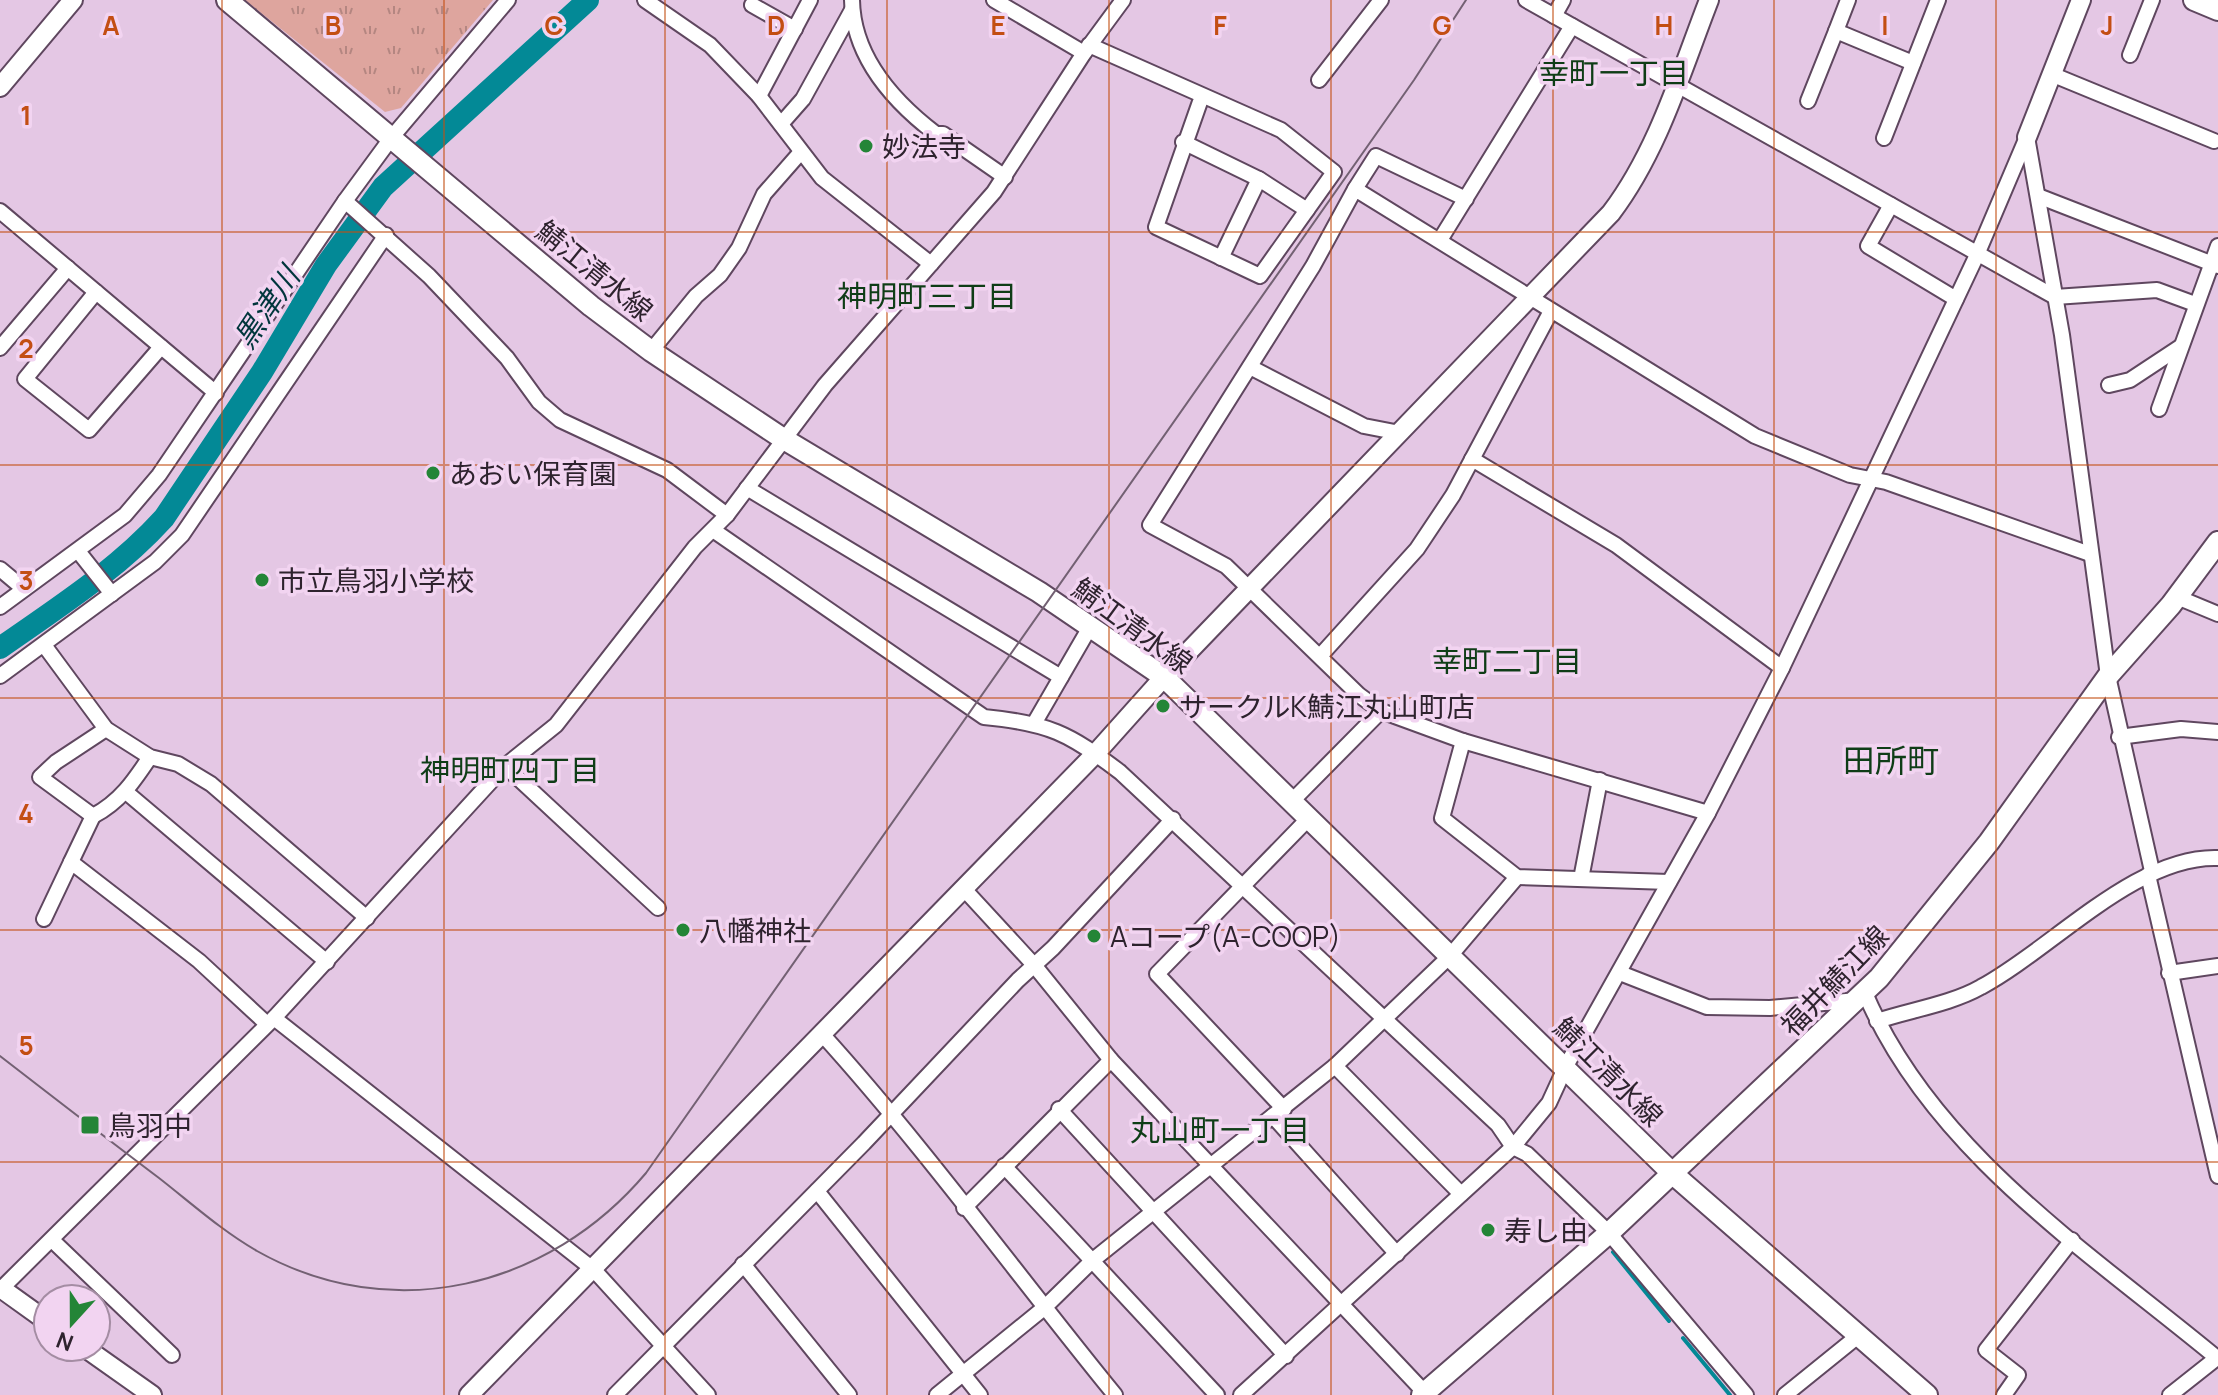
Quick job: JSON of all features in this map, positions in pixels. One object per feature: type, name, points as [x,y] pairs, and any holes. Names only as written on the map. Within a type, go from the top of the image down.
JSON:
[{"type":"main road","name":"鯖江清水線","points":[[227,0],[591,306],[651,351],[782,438],[1039,592],[1164,677],[1566,1066],[1673,1174],[1927,1395]]},
{"type":"main road","points":[[2194,0],[2218,10]]},
{"type":"main road","name":"福井鯖江線","points":[[1424,1394],[1609,1233],[1862,997],[1949,895],[2108,676],[2177,597],[2218,542]]},
{"type":"street","points":[[0,87],[73,0]]},
{"type":"street","points":[[0,607],[125,515],[159,475],[392,137],[508,0]]},
{"type":"street","points":[[759,96],[810,0]]},
{"type":"street","points":[[994,0],[1086,49],[1202,96],[1281,130],[1334,172],[1260,276],[1156,227],[1183,142],[1202,96]]},
{"type":"street","points":[[32,1311],[1,1290],[327,962],[505,766],[556,725],[695,547],[727,515],[782,438],[1005,177],[1086,49],[1123,0]]},
{"type":"street","points":[[1319,80],[1381,0]]},
{"type":"street","points":[[1526,0],[1675,86],[1978,251],[2055,297],[2157,290],[2195,304]]},
{"type":"street","points":[[1554,16],[1563,0]]},
{"type":"street","points":[[469,1395],[1096,753],[1164,677],[1611,213],[1629,189],[1654,142],[1709,0]]},
{"type":"street","points":[[1808,101],[1826,77],[1836,31],[1848,0]]},
{"type":"street","points":[[1884,138],[1938,0]]},
{"type":"street","points":[[1241,1395],[1345,1304],[1513,1147],[1549,1103],[1566,1066],[1708,813],[1782,668],[1978,251],[2081,0]]},
{"type":"street","points":[[2130,55],[2152,0]]},
{"type":"street","points":[[646,2],[710,45],[759,96],[822,178],[931,264]]},
{"type":"street","points":[[752,5],[795,29]]},
{"type":"street","points":[[852,5],[865,53],[893,97],[936,134],[943,134],[1005,177]]},
{"type":"street","points":[[781,124],[803,99],[852,5]]},
{"type":"street","points":[[1440,240],[1572,26]]},
{"type":"street","points":[[1836,31],[1913,63]]},
{"type":"street","points":[[2051,74],[2214,141]]},
{"type":"street","points":[[2027,137],[2055,297],[2119,737],[2169,973],[2211,1123],[2218,1176]]},
{"type":"street","points":[[1183,142],[1259,179],[1307,210]]},
{"type":"street","points":[[651,351],[688,304],[720,275],[745,238],[764,194],[800,153]]},
{"type":"street","points":[[1466,199],[1376,156],[1313,266],[1150,525],[1226,566],[1359,695],[1381,711],[1463,741],[1708,813]]},
{"type":"street","points":[[1221,258],[1259,179]]},
{"type":"street","points":[[1355,189],[1755,436],[1850,475],[1870,478],[2090,554]]},
{"type":"street","points":[[2038,196],[2214,265]]},
{"type":"street","points":[[345,201],[386,235],[478,327],[507,358],[539,402],[560,420],[667,470],[727,515]]},
{"type":"street","points":[[1891,205],[1868,246],[1956,299]]},
{"type":"street","points":[[0,211],[216,393]]},
{"type":"street","points":[[0,676],[155,562],[182,535],[386,235]]},
{"type":"street","points":[[2159,409],[2195,304],[2214,265],[2218,246]]},
{"type":"street","points":[[0,348],[68,268]]},
{"type":"street","points":[[96,292],[25,379],[89,430],[161,347]]},
{"type":"street","points":[[1321,655],[1417,549],[1453,495],[1551,311]]},
{"type":"street","points":[[2109,385],[2130,380],[2181,346]]},
{"type":"street","points":[[1250,367],[1364,426],[1400,433]]},
{"type":"street","points":[[1472,459],[1616,545],[1782,668]]},
{"type":"street","points":[[747,488],[1061,677]]},
{"type":"street","points":[[713,530],[984,717],[1035,722],[1096,753],[1245,886],[1498,1125],[1513,1147],[1527,1154],[1609,1233],[1746,1395]]},
{"type":"street","points":[[78,551],[112,594]]},
{"type":"street","points":[[0,569],[24,589]]},
{"type":"street","points":[[2177,597],[2218,614]]},
{"type":"street","points":[[1035,722],[1090,627]]},
{"type":"street","points":[[44,645],[106,729],[150,757],[178,764],[211,784],[367,918]]},
{"type":"street","points":[[1293,800],[1381,711]]},
{"type":"street","points":[[93,816],[40,777],[56,762],[106,729]]},
{"type":"street","points":[[2119,737],[2181,729],[2218,732]]},
{"type":"street","points":[[1463,741],[1442,818],[1517,877],[1669,882]]},
{"type":"street","points":[[44,919],[93,816],[111,807],[126,792],[150,757]]},
{"type":"street","points":[[505,766],[658,908]]},
{"type":"street","points":[[1581,879],[1600,780]]},
{"type":"street","points":[[126,792],[327,962]]},
{"type":"street","points":[[1309,818],[1245,886],[1184,942],[1157,974],[1397,1254]]},
{"type":"street","points":[[615,1395],[817,1191],[1173,819]]},
{"type":"street","points":[[1877,1021],[1980,988],[2150,873],[2193,859],[2218,858]]},
{"type":"street","points":[[71,862],[199,961],[270,1021],[594,1270],[708,1395]]},
{"type":"street","points":[[937,1395],[1044,1308],[1093,1260],[1335,1066],[1450,956],[1517,877]]},
{"type":"street","points":[[964,889],[1034,965],[1111,1060],[1345,1304],[1424,1394]]},
{"type":"street","points":[[2169,973],[2218,966]]},
{"type":"street","points":[[1620,973],[1707,1007],[1770,1008],[1862,997],[1919,1087],[1965,1142],[2072,1240],[2217,1358],[2170,1395]]},
{"type":"street","points":[[822,1034],[892,1112],[964,1208],[1115,1395]]},
{"type":"street","points":[[964,1208],[1111,1060]]},
{"type":"street","points":[[1335,1066],[1461,1194]]},
{"type":"street","points":[[1059,1109],[1286,1356]]},
{"type":"street","points":[[1004,1166],[1217,1395]]},
{"type":"street","points":[[817,1191],[980,1395]]},
{"type":"street","points":[[52,1240],[172,1355]]},
{"type":"street","points":[[2004,1395],[2018,1375],[1986,1350],[2072,1240]]},
{"type":"street","points":[[743,1264],[849,1395]]},
{"type":"street","points":[[1785,1395],[1858,1336]]},
{"type":"street","points":[[107,1363],[152,1395]]},
{"type":"green space","points":[[245,0],[493,0],[401,108],[385,112]]},
{"type":"waterway","name":"黒津川","points":[[0,648],[127,555],[164,518],[262,372],[326,265],[383,187],[588,0]]},
{"type":"waterway","points":[[1613,1252],[1669,1321]]},
{"type":"waterway","points":[[1683,1338],[1730,1395]]},
{"type":"tram line","points":[[0,1056],[231,1235],[257,1251],[308,1274],[361,1287],[414,1290],[466,1284],[516,1268],[563,1244],[607,1212],[646,1173],[1414,80],[1466,0]]},
{"type":"place","name":"妙法寺","points":[[866,146]]},
{"type":"place","name":"あおい保育園","points":[[433,473]]},
{"type":"place","name":"市立鳥羽小学校","points":[[262,580]]},
{"type":"place","name":"サークルK鯖江丸山町店","points":[[1163,706]]},
{"type":"place","name":"八幡神社","points":[[683,930]]},
{"type":"place","name":"Aコープ(A-COOP)","points":[[1094,936]]},
{"type":"place","name":"鳥羽中","points":[[90,1125]]},
{"type":"place","name":"寿し由","points":[[1488,1230]]},
{"type":"district","name":"幸町一丁目","points":[[1614,72]]},
{"type":"district","name":"神明町三丁目","points":[[927,295]]},
{"type":"district","name":"幸町二丁目","points":[[1507,660]]},
{"type":"district","name":"田所町","points":[[1891,760]]},
{"type":"district","name":"神明町四丁目","points":[[510,769]]},
{"type":"district","name":"丸山町一丁目","points":[[1220,1129]]}]
